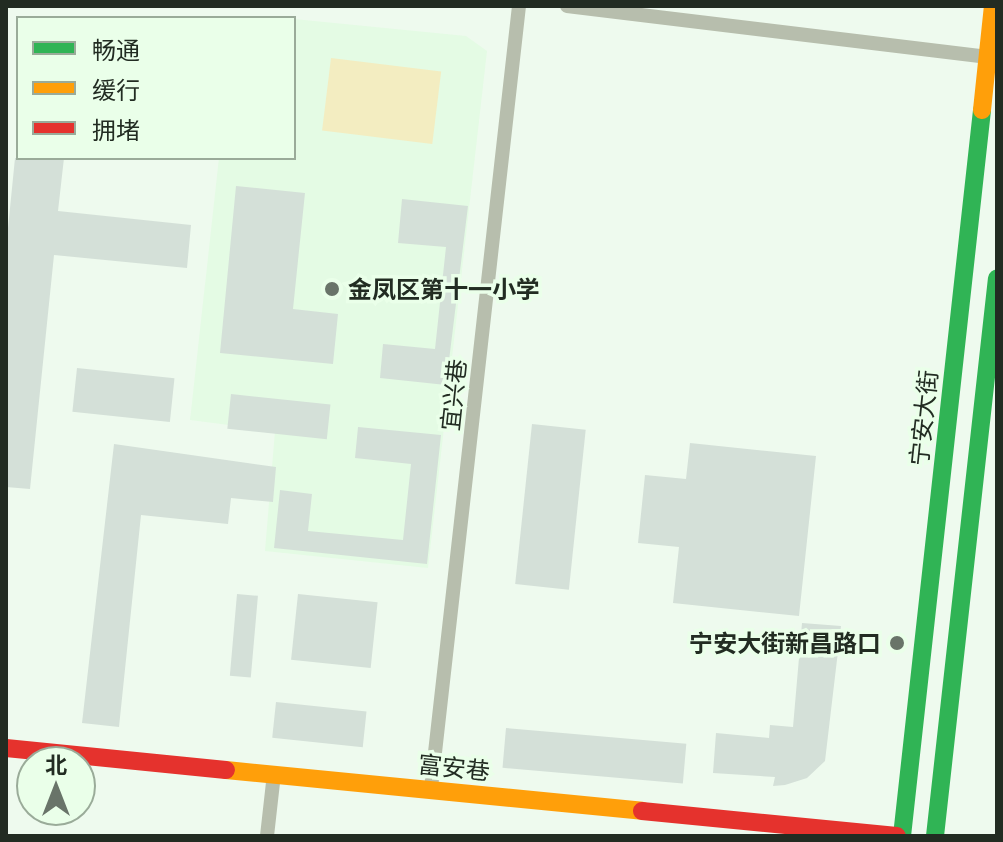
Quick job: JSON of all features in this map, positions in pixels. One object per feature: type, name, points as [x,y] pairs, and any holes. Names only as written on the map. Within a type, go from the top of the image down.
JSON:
[{"type":"main road","name":"宁安大街","points":[[900,836],[992,58],[993,6]]},
{"type":"main road","points":[[935,836],[997,278]]},
{"type":"main road","name":"富安巷","points":[[6,748],[900,836]]},
{"type":"street","name":"宜兴巷","points":[[431,788],[519,6]]},
{"type":"street","points":[[567,6],[992,58]]},
{"type":"street","points":[[267,836],[274,774]]},
{"type":"shaded area","name":"金凤区第十一小学","points":[[296,19],[466,36],[487,51],[428,568],[265,551],[275,431],[190,420],[219,160],[296,160]]},
{"type":"shaded area","points":[[331,58],[441,72],[432,144],[322,130]]},
{"type":"building","points":[[15,158],[64,160],[58,211],[191,225],[187,268],[54,255],[30,489],[6,487],[6,248]]},
{"type":"building","points":[[236,186],[305,193],[293,309],[338,314],[333,364],[220,353]]},
{"type":"building","points":[[402,199],[468,206],[446,385],[380,378],[383,344],[435,349],[446,247],[398,243]]},
{"type":"building","points":[[77,368],[174,378],[170,422],[72,412]]},
{"type":"building","points":[[231,394],[330,404],[327,439],[227,429]]},
{"type":"building","points":[[532,424],[586,430],[569,590],[515,584]]},
{"type":"building","points":[[358,427],[441,435],[427,564],[274,548],[280,490],[312,494],[308,531],[403,540],[411,464],[355,458]]},
{"type":"building","points":[[690,443],[816,456],[799,616],[673,603],[679,547],[638,543],[645,475],[686,479]]},
{"type":"building","points":[[114,444],[276,467],[273,502],[231,498],[228,524],[141,515],[119,727],[82,723]]},
{"type":"building","points":[[237,594],[258,596],[251,678],[230,676]]},
{"type":"building","points":[[298,594],[378,602],[371,668],[291,660]]},
{"type":"building","points":[[802,623],[841,626],[825,761],[807,778],[785,785],[773,786],[775,777],[713,773],[716,733],[769,738],[770,725],[793,727]]},
{"type":"building","points":[[276,702],[367,712],[363,747],[272,738]]},
{"type":"building","points":[[506,728],[686,744],[683,784],[503,768]]},
{"type":"traffic: fast","points":[[902,836],[982,110]]},
{"type":"traffic: fast","points":[[935,836],[997,278]]},
{"type":"traffic: slow","points":[[982,110],[993,6]]},
{"type":"traffic: slow","points":[[226,770],[642,811]]},
{"type":"traffic: jam","points":[[6,748],[226,770]]},
{"type":"traffic: jam","points":[[642,811],[897,836]]},
{"type":"place","name":"金凤区第十一小学","points":[[332,289]]},
{"type":"place","name":"宁安大街新昌路口","points":[[897,643]]}]
